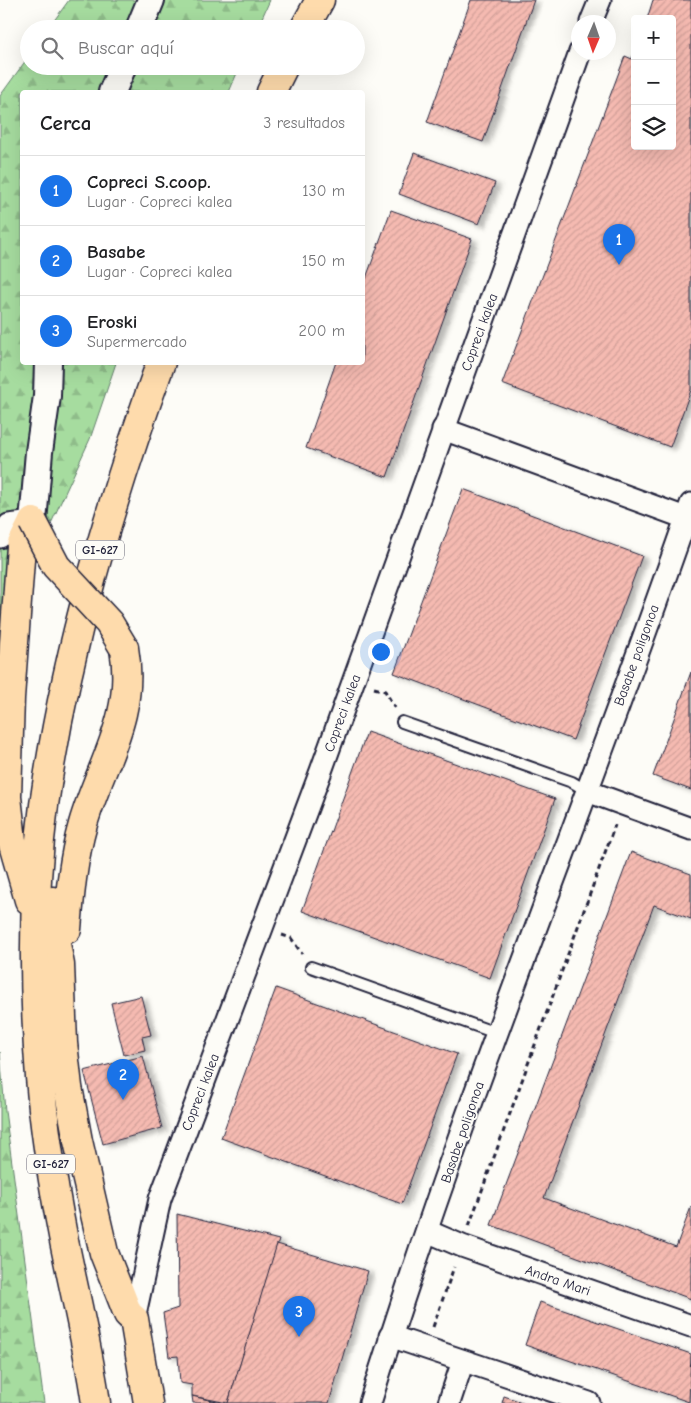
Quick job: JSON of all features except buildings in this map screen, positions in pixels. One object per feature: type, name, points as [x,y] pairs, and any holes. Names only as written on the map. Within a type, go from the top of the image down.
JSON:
[{"type":"main road","points":[[309,20],[320,0]]},
{"type":"main road","points":[[272,90],[280,75]]},
{"type":"main road","name":"GI-627","points":[[96,1403],[92,1375],[62,1233],[47,1132],[39,1060],[35,921],[44,808],[54,741],[74,645],[108,523],[159,365]]},
{"type":"main road","name":"GI-627","points":[[33,522],[56,566],[110,623],[124,648],[127,664],[125,703],[108,763],[84,822],[72,866],[66,931],[60,965]]},
{"type":"main road","name":"GI-627","points":[[33,522],[21,546],[10,698],[7,797],[12,841],[35,921]]},
{"type":"main road","name":"GI-627","points":[[54,741],[62,766],[63,793],[53,909],[54,934],[60,965],[64,1052],[78,1142],[104,1253],[128,1314],[134,1319],[148,1403]]},
{"type":"street","points":[[143,20],[151,0]]},
{"type":"street","points":[[594,15],[600,0]]},
{"type":"street","name":"Copreci kalea","points":[[134,1319],[160,1199],[314,789],[577,60]]},
{"type":"street","points":[[113,90],[119,75]]},
{"type":"street","points":[[0,537],[9,525],[33,522],[39,452],[47,396],[48,365]]},
{"type":"street","name":"Basabe poligonoa","points":[[370,1403],[390,1336],[496,1033],[689,514],[443,429]]},
{"type":"street","points":[[587,791],[691,828]]},
{"type":"street","name":"Andra Mari","points":[[427,1231],[462,1246],[691,1326]]},
{"type":"street","points":[[390,1336],[589,1403]]},
{"type":"street","points":[[449,1403],[464,1361]]},
{"type":"lane","points":[[402,722],[572,782],[587,791]]},
{"type":"lane","points":[[311,967],[496,1033]]},
{"type":"path","points":[[366,685],[385,691],[402,722]]},
{"type":"path","points":[[426,1348],[624,803]]},
{"type":"path","points":[[273,932],[291,938],[311,967]]},
{"type":"green space","points":[[69,0],[270,0],[261,20],[55,20]]},
{"type":"green space","points":[[20,68],[20,75],[236,75],[230,90],[20,90],[20,365],[115,365],[90,439],[0,634],[0,96]]},
{"type":"green space","points":[[0,1052],[5,1111],[44,1403],[0,1403]]},
{"type":"place","name":"Copreci S.coop.","points":[[619,265]]},
{"type":"place","name":"Basabe","points":[[123,1100]]},
{"type":"place","name":"Eroski","points":[[299,1337]]}]
